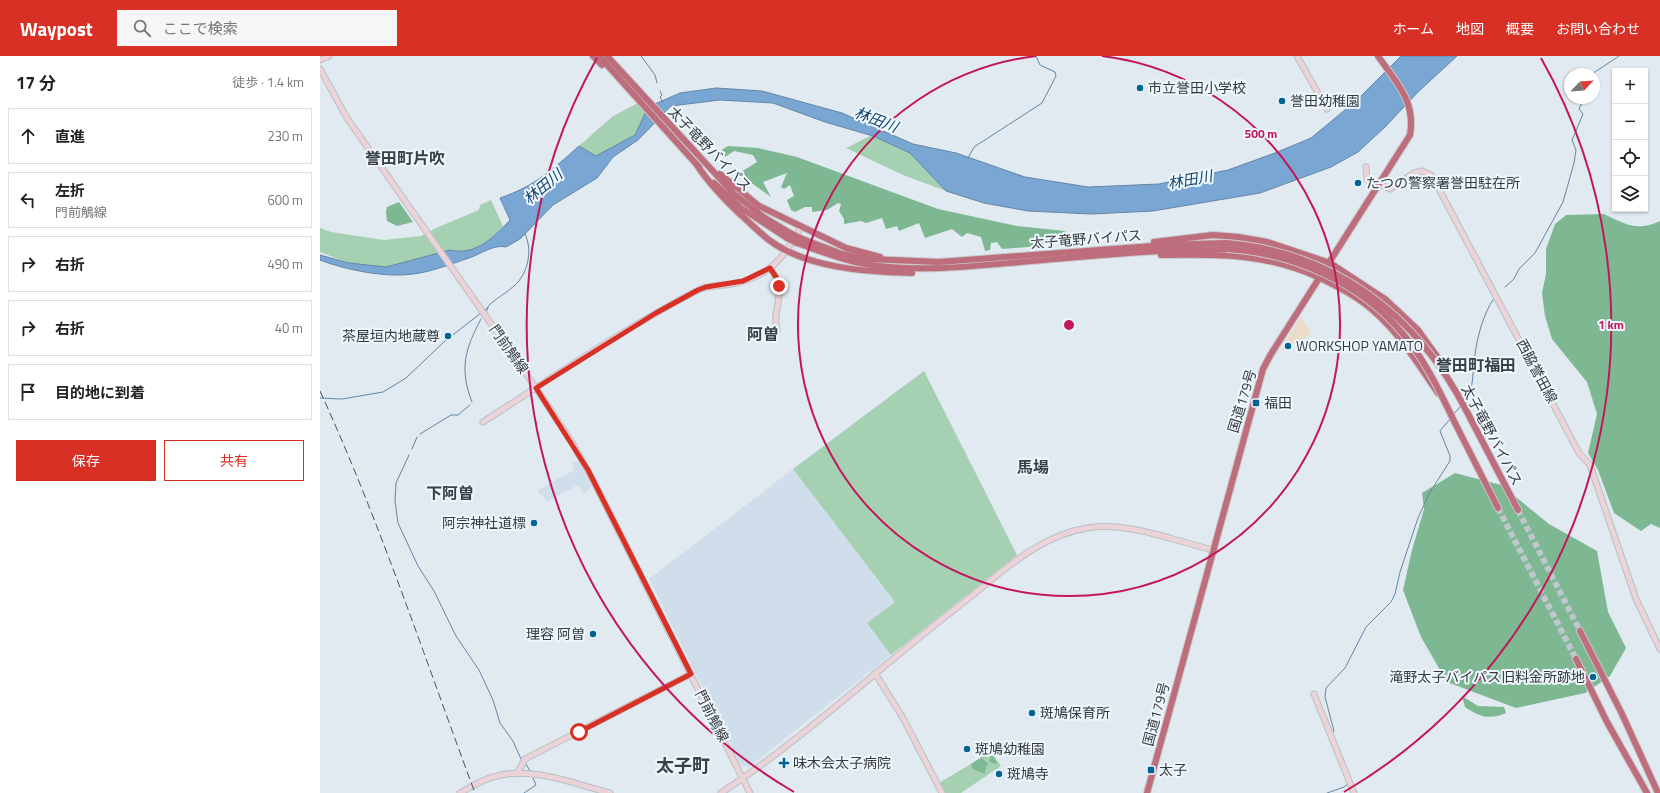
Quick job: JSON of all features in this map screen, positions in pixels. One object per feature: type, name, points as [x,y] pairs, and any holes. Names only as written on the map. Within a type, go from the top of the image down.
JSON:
[{"type":"highway","points":[[592,56],[628,89]]},
{"type":"highway","name":"太子竜野バイパス","points":[[599,56],[628,89],[640,97]]},
{"type":"highway","name":"太子竜野バイパス","points":[[608,57],[640,97],[685,148],[734,194],[789,235]]},
{"type":"highway","name":"国道179号","points":[[1148,793],[1263,369],[1319,278],[1407,142],[1412,126],[1411,113],[1403,92],[1379,57]]},
{"type":"highway","points":[[685,148],[759,206],[846,248],[891,261]]},
{"type":"highway","name":"太子竜野バイパス","points":[[685,148],[697,166],[741,208],[798,240],[837,257],[877,266],[912,269],[951,268],[1226,246],[1259,252],[1294,262],[1326,275],[1362,296],[1392,321],[1403,334],[1422,362],[1446,405],[1498,508]]},
{"type":"highway","points":[[697,166],[711,185],[728,203],[770,240],[787,250],[811,260],[880,272],[913,273],[951,268]]},
{"type":"highway","points":[[1103,249],[1184,238],[1231,236],[1267,242],[1330,263],[1385,299],[1418,330],[1444,366],[1446,376]]},
{"type":"highway","name":"太子竜野バイパス","points":[[798,240],[842,254],[868,260],[891,261],[939,262],[1195,243],[1260,247],[1296,257],[1328,270],[1358,287],[1382,303],[1405,324],[1446,376],[1466,410],[1518,510]]},
{"type":"highway","points":[[1146,252],[1159,255],[1234,254],[1266,259],[1294,266],[1352,293],[1374,312],[1399,338],[1446,405]]},
{"type":"highway","points":[[1580,631],[1622,714],[1658,793]]},
{"type":"highway","points":[[1576,659],[1607,722],[1647,793]]},
{"type":"street","points":[[320,60],[329,56]]},
{"type":"street","points":[[1297,56],[1327,110]]},
{"type":"street","name":"門前鵤線","points":[[320,69],[347,118],[536,388],[588,470],[750,793]]},
{"type":"street","points":[[1366,168],[1367,179],[1378,187]]},
{"type":"street","name":"西脇誉田線","points":[[1378,187],[1390,189],[1414,173],[1422,171],[1432,176],[1579,453],[1590,465],[1636,599],[1660,649]]},
{"type":"street","points":[[483,422],[656,313],[698,290],[706,287],[743,281],[770,268],[787,250],[801,227]]},
{"type":"street","points":[[770,268],[778,280],[779,286],[774,323],[776,330]]},
{"type":"street","points":[[721,793],[807,729],[1023,555],[1045,541],[1058,535],[1088,528],[1116,527],[1140,530],[1214,550]]},
{"type":"street","points":[[875,673],[903,718],[942,793]]},
{"type":"street","points":[[517,774],[525,759],[691,674]]},
{"type":"street","points":[[1314,694],[1354,793]]},
{"type":"street","points":[[460,793],[493,777],[517,774],[553,778],[610,793]]},
{"type":"shaded area","points":[[1301,316],[1311,334],[1280,352],[1290,334]]},
{"type":"shaded area","points":[[578,462],[591,486],[584,494],[578,485],[546,502],[538,490],[574,470],[573,463]]},
{"type":"shaded area","points":[[793,469],[895,602],[867,623],[891,655],[749,767],[741,766],[649,579]]},
{"type":"green space","points":[[642,101],[648,107],[636,135],[596,157],[579,146],[613,116]]},
{"type":"green space","points":[[872,135],[910,153],[946,191],[903,175],[846,148]]},
{"type":"green space","points":[[728,146],[758,148],[797,157],[938,209],[1017,226],[1065,231],[1068,235],[1050,238],[1040,246],[1002,249],[997,242],[991,243],[990,250],[985,251],[981,237],[967,233],[962,237],[952,229],[925,238],[919,223],[899,231],[897,226],[886,229],[882,218],[866,223],[861,221],[844,224],[844,219],[839,211],[841,204],[838,203],[827,210],[812,212],[812,207],[805,207],[795,212],[791,210],[787,200],[794,196],[790,185],[784,189],[781,187],[787,173],[763,182],[771,197],[753,184],[741,172],[757,162],[753,155],[734,151],[725,157],[720,151]]},
{"type":"green space","points":[[491,200],[503,226],[486,242],[473,249],[466,251],[450,250],[386,267],[349,263],[320,252],[320,228],[331,232],[384,240],[421,236],[479,210],[480,205]]},
{"type":"green space","points":[[399,202],[413,222],[397,226],[387,221],[387,207]]},
{"type":"green space","points":[[1604,214],[1625,224],[1638,226],[1644,226],[1660,221],[1660,528],[1651,524],[1641,531],[1614,513],[1598,470],[1588,453],[1597,414],[1587,382],[1552,339],[1545,316],[1542,293],[1546,274],[1546,249],[1555,224],[1566,215]]},
{"type":"green space","points":[[924,371],[1017,555],[891,655],[867,623],[895,602],[793,469]]},
{"type":"green space","points":[[1455,473],[1501,485],[1549,524],[1597,551],[1608,612],[1626,648],[1610,676],[1585,693],[1516,708],[1447,682],[1421,637],[1403,590],[1412,550],[1424,509],[1422,493]]},
{"type":"green space","points":[[1462,696],[1478,706],[1504,707],[1506,713],[1490,717],[1480,715],[1465,707]]},
{"type":"green space","points":[[990,752],[998,764],[990,762],[989,760],[991,758],[988,754],[982,758],[988,764],[985,774],[973,769],[971,764]]},
{"type":"green space","points":[[991,752],[1001,766],[961,793],[945,793],[939,783]]},
{"type":"water","name":"林田川","points":[[1401,56],[1457,56],[1418,92],[1385,127],[1358,152],[1331,167],[1260,193],[1153,211],[1091,214],[1028,211],[984,203],[946,191],[910,153],[873,136],[825,122],[773,103],[720,100],[671,106],[638,140],[613,157],[597,178],[553,205],[520,239],[506,247],[501,246],[492,248],[434,270],[402,275],[379,274],[354,270],[320,260],[320,255],[349,263],[386,267],[450,250],[459,251],[476,248],[491,239],[510,220],[500,198],[533,183],[579,146],[596,156],[635,135],[648,107],[680,93],[716,88],[762,91],[842,113],[913,144],[956,153],[1025,177],[1088,187],[1159,184],[1228,170],[1311,138],[1357,100]]},
{"type":"waterway","points":[[641,56],[655,75],[657,83]]},
{"type":"waterway","points":[[968,158],[974,147],[1042,103],[1056,76],[1055,72],[1040,65],[1036,56]]},
{"type":"waterway","points":[[1600,69],[1619,56]]},
{"type":"waterway","points":[[660,91],[662,95],[660,97],[663,102]]},
{"type":"waterway","points":[[1505,287],[1514,279],[1519,269],[1535,253],[1563,202],[1574,163],[1576,150],[1572,140],[1583,114],[1579,109],[1581,104]]},
{"type":"waterway","points":[[489,305],[514,286],[523,275],[528,262],[529,254],[529,247],[525,234]]},
{"type":"waterway","points":[[1465,402],[1472,385],[1474,360],[1479,332],[1494,298]]},
{"type":"waterway","points":[[484,311],[489,306]]},
{"type":"waterway","points":[[486,312],[488,308]]},
{"type":"waterway","points":[[320,398],[342,399],[383,392],[406,378],[445,341],[481,313]]},
{"type":"waterway","points":[[472,402],[466,379],[466,359],[471,340],[481,319]]},
{"type":"waterway","points":[[420,434],[451,415],[458,415],[470,405]]},
{"type":"waterway","points":[[1453,415],[1460,407]]},
{"type":"waterway","points":[[1332,733],[1334,731],[1325,697],[1326,688],[1345,668],[1366,627],[1391,602],[1395,594],[1400,572],[1418,518],[1430,492],[1450,461],[1450,456],[1440,431],[1450,419]]},
{"type":"waterway","points":[[412,449],[417,437]]},
{"type":"waterway","points":[[409,455],[396,483],[395,501],[398,523],[418,566],[434,591],[456,636],[479,670],[493,700],[500,723],[513,741],[521,759]]},
{"type":"waterway","points":[[526,764],[530,771]]},
{"type":"waterway","points":[[524,793],[536,785],[533,778]]},
{"type":"waterway","points":[[1327,793],[1348,784]]},
{"type":"tunnel","points":[[1498,508],[1576,659]]},
{"type":"tunnel","points":[[1518,510],[1580,631]]},
{"type":"railway","points":[[320,391],[342,440],[382,540],[475,793]]},
{"type":"place","name":"市立誉田小学校","points":[[1140,88]]},
{"type":"place","name":"誉田幼稚園","points":[[1282,101]]},
{"type":"place","name":"たつの警察署誉田駐在所","points":[[1358,183]]},
{"type":"place","name":"茶屋垣内地蔵尊","points":[[448,336]]},
{"type":"place","name":"WORKSHOP YAMATO","points":[[1288,346]]},
{"type":"place","name":"福田","points":[[1256,403]]},
{"type":"place","name":"阿宗神社道標","points":[[534,523]]},
{"type":"place","name":"理容 阿曽","points":[[593,634]]},
{"type":"place","name":"滝野太子バイパス旧料金所跡地","points":[[1593,677]]},
{"type":"place","name":"斑鳩保育所","points":[[1032,713]]},
{"type":"place","name":"斑鳩幼稚園","points":[[967,749]]},
{"type":"place","name":"味木会太子病院","points":[[784,763]]},
{"type":"place","name":"太子","points":[[1151,770]]},
{"type":"place","name":"斑鳩寺","points":[[999,774]]},
{"type":"district","name":"誉田町片吹","points":[[405,158]]},
{"type":"district","name":"阿曽","points":[[763,334]]},
{"type":"district","name":"誉田町福田","points":[[1476,365]]},
{"type":"district","name":"馬場","points":[[1033,467]]},
{"type":"district","name":"下阿曽","points":[[450,493]]},
{"type":"district","name":"太子町","points":[[683,766]]},
{"type":"route","points":[[579,732],[691,674],[588,470],[573,444],[536,388],[656,313],[698,290],[706,287],[732,284],[743,281],[770,268],[778,280],[779,286]]}]
